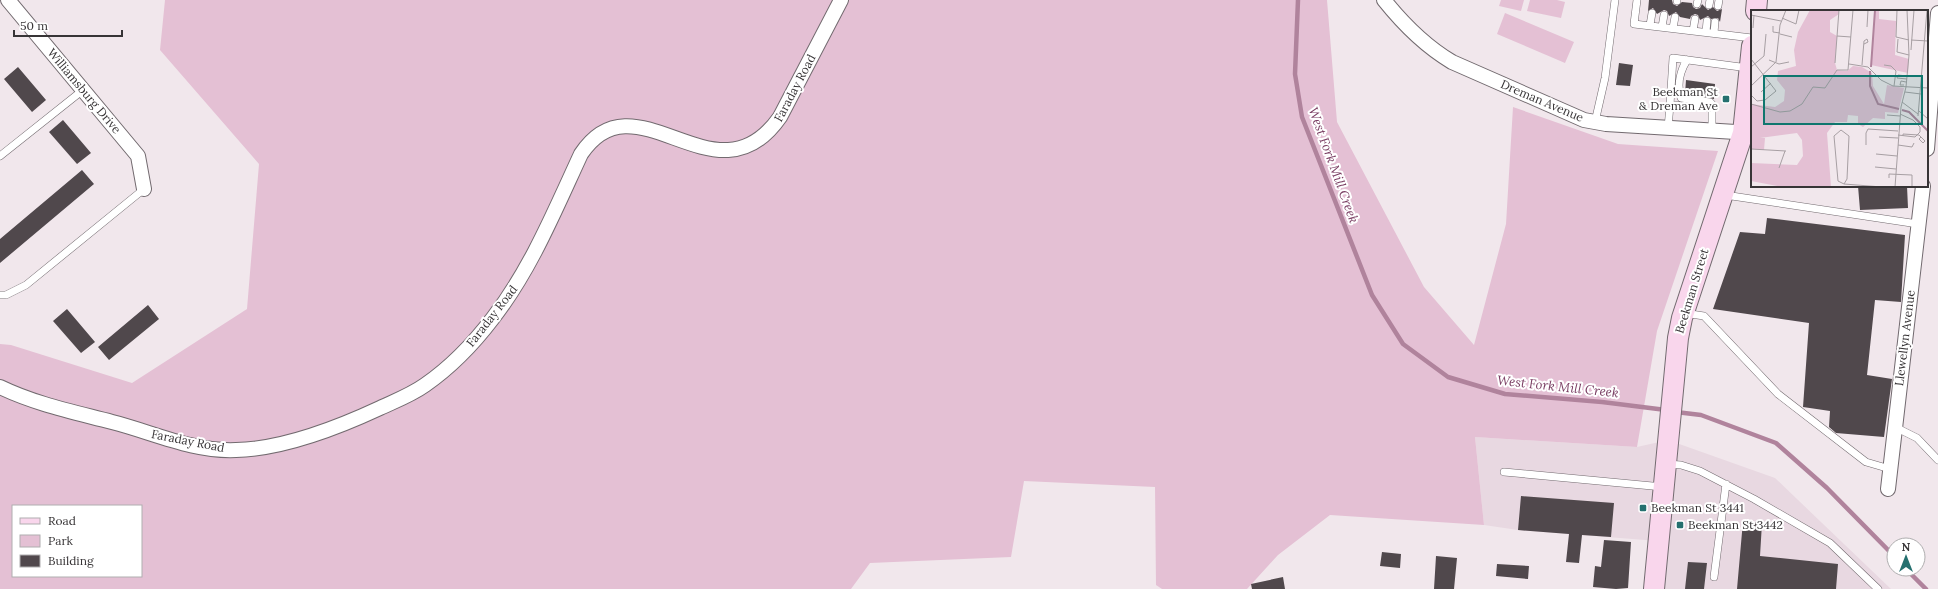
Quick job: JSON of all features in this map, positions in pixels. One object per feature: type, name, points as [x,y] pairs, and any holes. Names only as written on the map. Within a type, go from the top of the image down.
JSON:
[{"type":"main road","name":"Beekman Street","points":[[1654,589],[1678,338],[1684,313],[1723,194],[1748,133],[1751,58]]},
{"type":"street","name":"Williamsburg Drive","points":[[8,0],[138,156],[144,189]]},
{"type":"street","name":"Faraday Road","points":[[0,387],[66,411],[114,422],[160,438],[200,446],[235,450],[288,442],[320,433],[351,421],[406,396],[424,386],[446,369],[493,319],[516,285],[533,255],[581,154],[589,142],[600,133],[613,127],[627,125],[641,127],[710,150],[737,150],[750,145],[767,134],[780,118],[841,0]]},
{"type":"street","name":"Dreman Avenue","points":[[1384,0],[1418,38],[1434,51],[1452,62],[1564,111],[1596,122],[1748,133]]},
{"type":"street","points":[[1930,141],[1938,13]]},
{"type":"street","name":"Llewellyn Avenue","points":[[1888,489],[1923,187]]},
{"type":"lane","points":[[1596,122],[1605,78],[1615,0]]},
{"type":"lane","points":[[1637,0],[1634,24],[1751,38]]},
{"type":"lane","points":[[1650,26],[1652,13]]},
{"type":"lane","points":[[1662,27],[1664,15]]},
{"type":"lane","points":[[1673,28],[1675,16]]},
{"type":"lane","points":[[1693,31],[1695,19]]},
{"type":"lane","points":[[1706,32],[1707,21]]},
{"type":"lane","points":[[1714,33],[1716,22]]},
{"type":"lane","points":[[1668,128],[1674,58],[1750,69]]},
{"type":"lane","points":[[1687,60],[1682,68],[1680,78],[1679,92],[1681,98],[1710,102],[1712,108],[1712,131]]},
{"type":"lane","points":[[0,156],[83,90]]},
{"type":"lane","points":[[1670,105],[1712,108]]},
{"type":"lane","points":[[0,295],[6,295],[26,285],[144,189]]},
{"type":"lane","points":[[1723,194],[1918,224]]},
{"type":"lane","points":[[1684,313],[1704,316],[1778,394],[1866,462],[1890,469]]},
{"type":"lane","points":[[1895,427],[1916,438],[1938,460]]},
{"type":"lane","points":[[1665,464],[1681,465],[1700,471],[1754,498],[1830,543],[1878,589]]},
{"type":"lane","points":[[1504,472],[1663,487]]},
{"type":"lane","points":[[1714,577],[1726,484]]},
{"type":"shaded area","points":[[1475,437],[1637,447],[1668,440],[1775,478],[1891,589],[1654,589],[1658,541],[1518,530],[1484,525]]},
{"type":"green space","points":[[165,0],[1327,0],[1337,122],[1424,287],[1474,345],[1506,224],[1513,107],[1618,144],[1718,151],[1657,331],[1637,447],[1475,437],[1484,525],[1330,515],[1278,555],[1247,589],[1162,589],[1156,585],[1155,487],[1024,481],[1011,557],[870,563],[851,589],[0,589],[0,344],[11,345],[132,383],[247,309],[259,164],[160,50]]},
{"type":"green space","points":[[1501,0],[1524,0],[1521,11],[1499,6]]},
{"type":"green space","points":[[1530,0],[1557,0],[1565,2],[1561,18],[1527,11]]},
{"type":"green space","points":[[1505,13],[1574,42],[1565,63],[1497,34]]},
{"type":"building","points":[[1649,0],[1672,0],[1673,4],[1677,6],[1682,2],[1692,3],[1693,7],[1696,9],[1700,8],[1702,4],[1708,10],[1713,7],[1717,11],[1722,9],[1720,22],[1718,18],[1711,19],[1708,16],[1700,20],[1698,15],[1695,14],[1691,16],[1690,19],[1680,17],[1676,12],[1669,16],[1667,11],[1664,10],[1657,14],[1653,8],[1648,11]]},
{"type":"building","points":[[1619,63],[1633,65],[1630,86],[1616,85]]},
{"type":"building","points":[[18,67],[46,100],[32,112],[4,79]]},
{"type":"building","points":[[1686,80],[1715,84],[1714,99],[1685,94]]},
{"type":"building","points":[[63,120],[91,153],[77,164],[49,132]]},
{"type":"building","points":[[82,170],[94,184],[0,263],[0,239]]},
{"type":"building","points":[[1858,187],[1907,187],[1908,208],[1860,210]]},
{"type":"building","points":[[1767,218],[1905,235],[1901,302],[1875,300],[1867,375],[1892,379],[1884,437],[1836,433],[1829,427],[1830,411],[1803,407],[1809,323],[1713,309],[1740,232],[1765,234]]},
{"type":"building","points":[[148,305],[159,319],[109,360],[98,347]]},
{"type":"building","points":[[67,309],[95,342],[81,353],[53,321]]},
{"type":"building","points":[[1521,496],[1614,503],[1611,537],[1582,535],[1579,563],[1566,562],[1569,534],[1518,530]]},
{"type":"building","points":[[1743,521],[1762,523],[1760,556],[1838,564],[1836,589],[1737,589]]},
{"type":"building","points":[[1604,540],[1631,542],[1628,588],[1616,589],[1593,587],[1595,566],[1601,567]]},
{"type":"building","points":[[1382,552],[1401,554],[1400,568],[1380,566]]},
{"type":"building","points":[[1436,556],[1457,558],[1454,589],[1434,589]]},
{"type":"building","points":[[1688,562],[1707,563],[1704,589],[1685,589]]},
{"type":"building","points":[[1497,564],[1529,566],[1528,579],[1496,576]]},
{"type":"building","points":[[1283,577],[1285,589],[1252,589],[1251,584]]},
{"type":"waterway","name":"West Fork Mill Creek","points":[[1298,0],[1295,74],[1302,117],[1372,295],[1403,344],[1448,377],[1505,394],[1602,402],[1666,410]]},
{"type":"waterway","name":"West Fork Mill Creek","points":[[1676,412],[1701,415],[1776,443],[1827,488],[1886,548]]},
{"type":"waterway","name":"West Fork Mill Creek","points":[[1914,577],[1926,589]]},
{"type":"place","name":"Beekman St & Dreman Ave","points":[[1726,99]]},
{"type":"place","name":"Beekman St 3441","points":[[1643,508]]},
{"type":"place","name":"Beekman St 3442","points":[[1680,525]]}]
